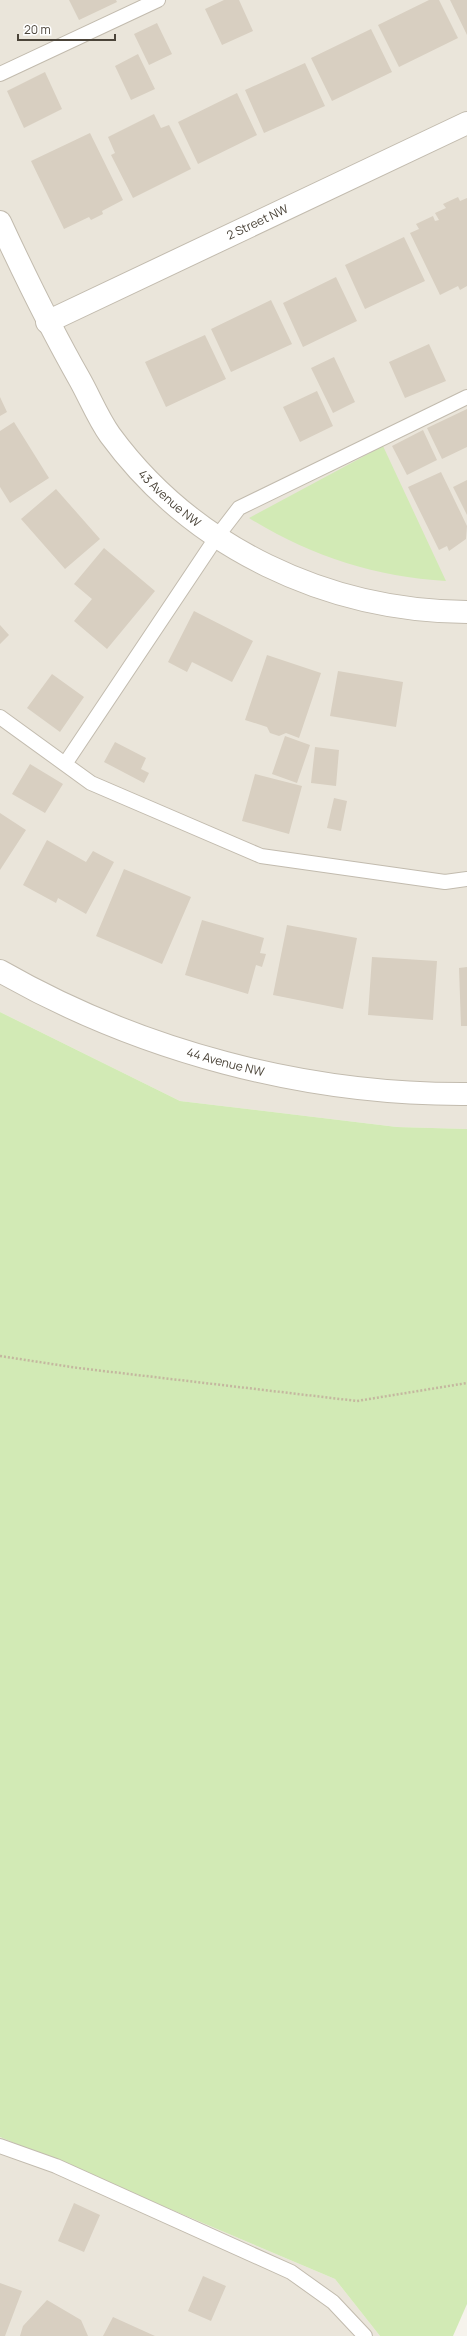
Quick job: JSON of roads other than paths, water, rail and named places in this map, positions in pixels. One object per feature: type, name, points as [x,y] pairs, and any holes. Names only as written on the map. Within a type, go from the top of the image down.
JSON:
[{"type":"street","name":"2 Street NW","points":[[47,322],[467,123]]},
{"type":"street","name":"43 Avenue NW","points":[[0,222],[47,322],[109,433],[132,463],[186,516],[216,538],[251,558],[324,589],[362,600],[405,608],[467,612]]},
{"type":"street","name":"44 Avenue NW","points":[[0,971],[59,1002],[118,1027],[178,1049],[241,1067],[347,1087],[401,1092],[467,1094]]},
{"type":"lane","points":[[0,74],[158,0]]},
{"type":"lane","points":[[65,764],[216,538],[239,508],[467,397]]},
{"type":"lane","points":[[0,717],[91,783],[261,856],[445,882],[467,879]]},
{"type":"lane","points":[[0,2146],[56,2166],[291,2272],[333,2302],[365,2336]]}]
